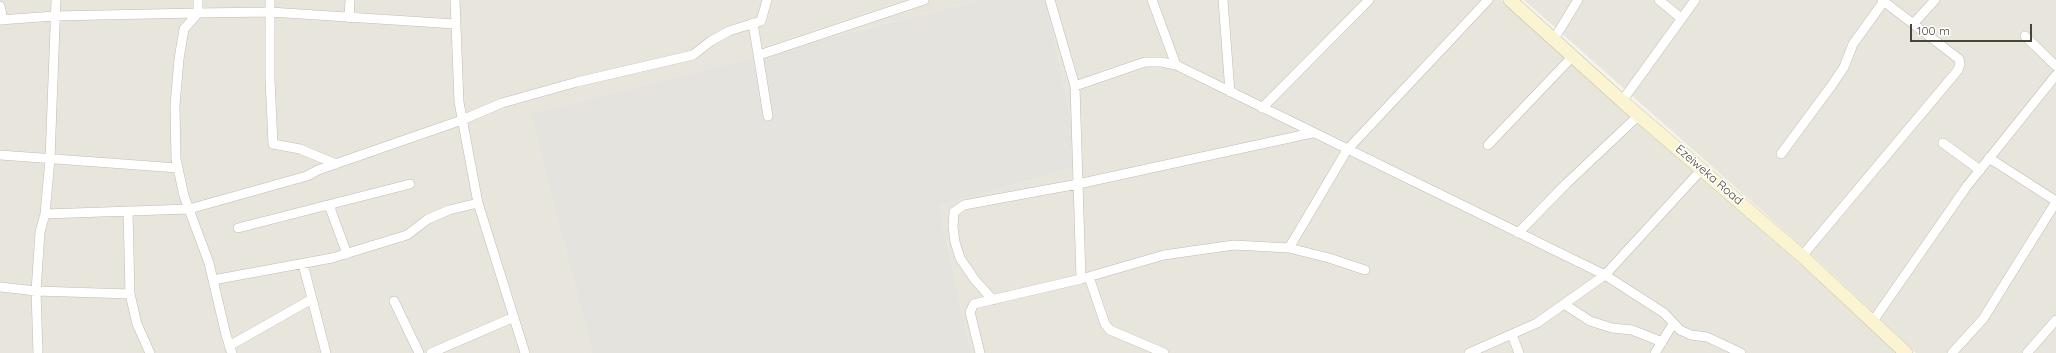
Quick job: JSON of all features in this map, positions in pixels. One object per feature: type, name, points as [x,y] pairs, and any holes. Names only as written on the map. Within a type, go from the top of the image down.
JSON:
[{"type":"main road","name":"Ezeiweka Road","points":[[1510,0],[1622,101],[1802,256],[1906,353]]},
{"type":"street","points":[[38,353],[36,291],[40,232],[45,214],[50,159],[54,16],[56,0]]},
{"type":"street","points":[[198,0],[198,13],[184,29],[179,59],[175,106],[176,158],[189,209],[209,263],[231,349],[312,299]]},
{"type":"street","points":[[270,0],[273,144],[300,149],[336,164]]},
{"type":"street","points":[[349,18],[350,0]]},
{"type":"street","points":[[455,0],[459,102],[478,203],[525,353]]},
{"type":"street","points":[[45,214],[189,209],[307,176],[336,164],[462,120],[502,103],[577,82],[693,55],[711,41],[729,32],[760,21],[767,0]]},
{"type":"street","points":[[759,55],[924,0]]},
{"type":"street","points":[[1050,0],[1074,86],[1078,184],[1085,278],[1105,324],[1110,330],[1164,353]]},
{"type":"street","points":[[1152,0],[1176,65]]},
{"type":"street","points":[[1223,0],[1230,92]]},
{"type":"street","points":[[1262,108],[1369,0]]},
{"type":"street","points":[[1289,248],[1347,150],[1488,0]]},
{"type":"street","points":[[1554,39],[1578,0]]},
{"type":"street","points":[[1659,0],[1681,18]]},
{"type":"street","points":[[1622,101],[1694,0]]},
{"type":"street","points":[[1913,24],[1935,0]]},
{"type":"street","points":[[1781,154],[1844,67],[1853,44],[1883,1],[1959,59],[1960,64],[1958,70],[1802,256]]},
{"type":"street","points":[[0,6],[1,20],[54,16],[270,12],[455,24]]},
{"type":"street","points":[[753,24],[768,116]]},
{"type":"street","points":[[2025,36],[2056,66]]},
{"type":"street","points":[[1488,145],[1573,56]]},
{"type":"street","points":[[1074,86],[1145,62],[1161,62],[1176,65],[1312,133],[1605,275],[1664,313],[1680,330],[1691,335],[1707,336],[1740,353]]},
{"type":"street","points":[[1873,321],[1980,170],[2056,75]]},
{"type":"street","points":[[1518,233],[1566,183],[1639,115]]},
{"type":"street","points":[[993,300],[974,280],[960,258],[953,227],[954,212],[964,205],[1078,184],[1312,133]]},
{"type":"street","points":[[1942,143],[1980,170]]},
{"type":"street","points":[[0,155],[178,168]]},
{"type":"street","points":[[1952,353],[1983,319],[2056,201],[1989,158]]},
{"type":"street","points":[[1469,353],[1537,323],[1605,275],[1702,169]]},
{"type":"street","points":[[238,228],[410,184]]},
{"type":"street","points":[[213,280],[303,264],[348,254],[407,235],[428,219],[449,210],[478,203]]},
{"type":"street","points":[[329,205],[348,254]]},
{"type":"street","points":[[128,211],[130,294],[137,324],[150,353]]},
{"type":"street","points":[[980,353],[970,312],[974,304],[1085,278],[1164,255],[1234,245],[1289,248],[1329,258],[1365,270]]},
{"type":"street","points":[[303,264],[326,353]]},
{"type":"street","points":[[0,287],[36,291],[130,294]]},
{"type":"street","points":[[394,301],[419,353]]},
{"type":"street","points":[[1564,304],[1590,321],[1612,328],[1632,330],[1662,342]]},
{"type":"street","points":[[431,353],[514,317]]},
{"type":"street","points":[[2027,353],[2056,320]]},
{"type":"street","points":[[1655,353],[1673,324]]},
{"type":"street","points":[[1512,335],[1519,353]]},
{"type":"shaded area","points":[[0,0],[980,0],[530,113],[592,353],[0,353]]},
{"type":"shaded area","points":[[980,0],[1047,0],[1080,166],[939,206],[971,353],[592,353],[530,113]]},
{"type":"shaded area","points":[[1047,0],[1501,0],[1658,140],[1853,310],[1898,353],[971,353],[939,206],[1080,166]]},
{"type":"shaded area","points":[[1524,0],[2056,0],[2056,353],[1916,353],[1821,263]]}]
